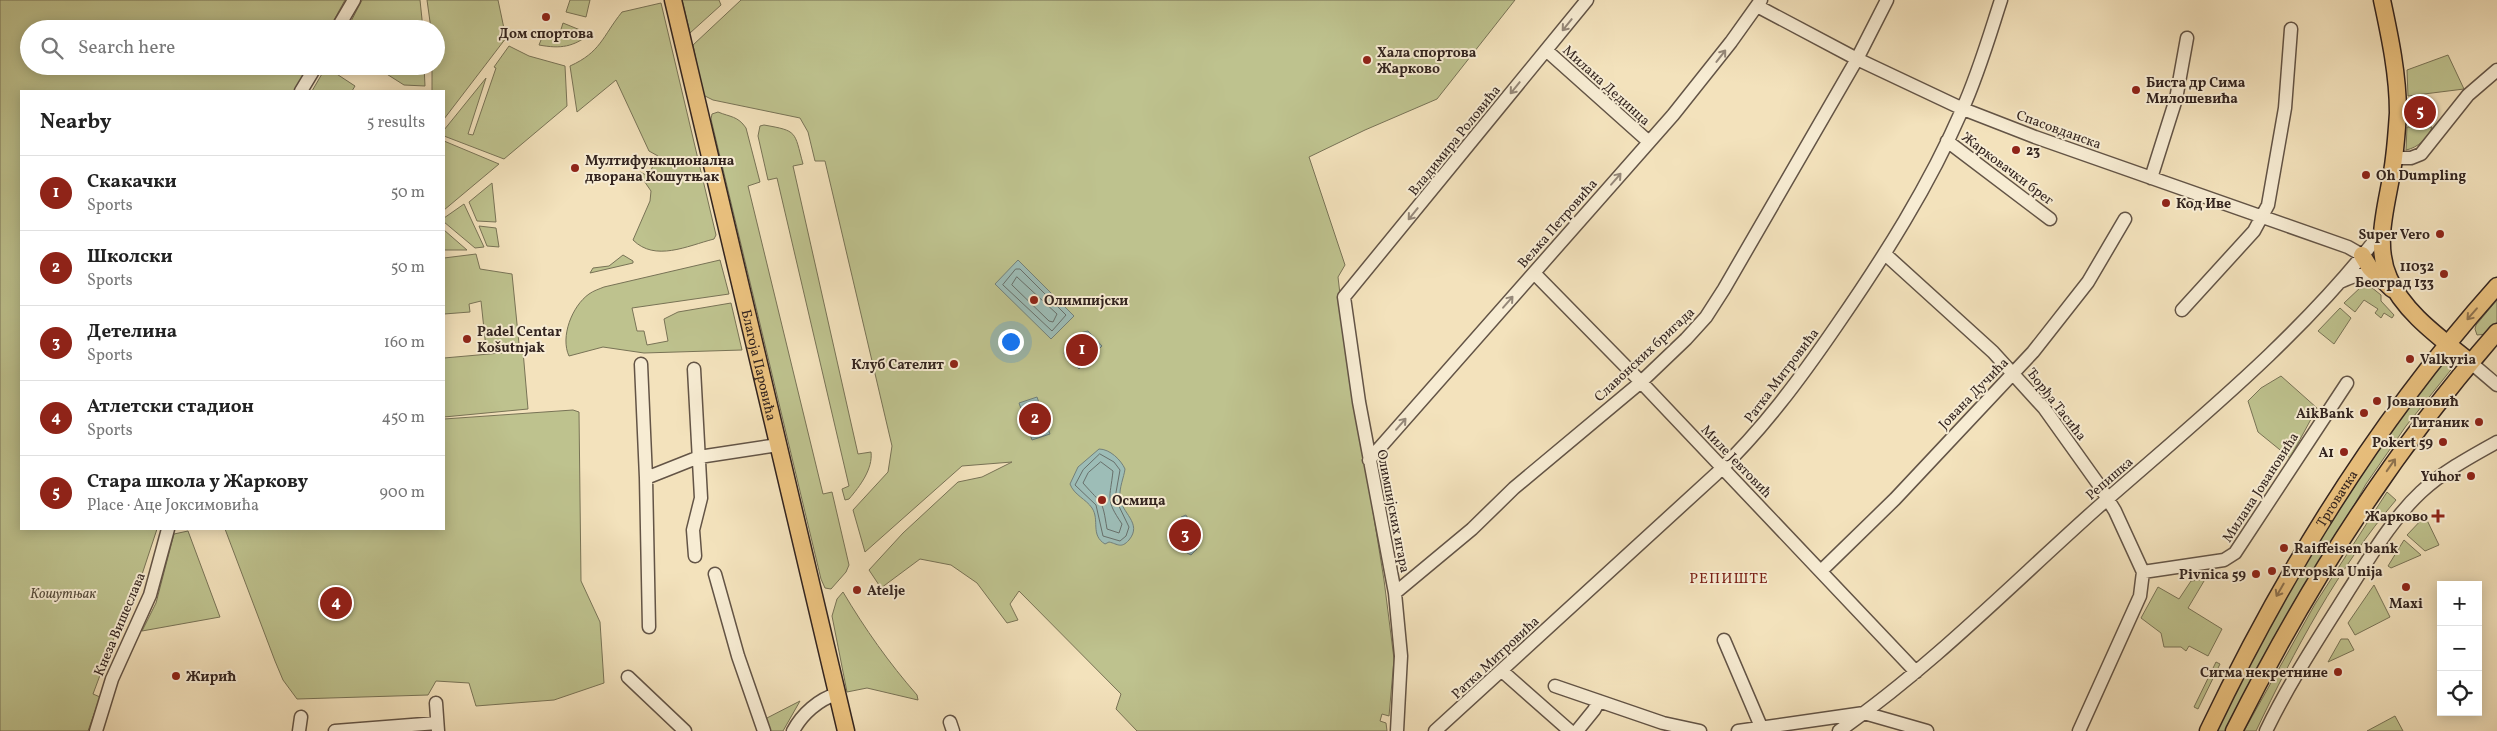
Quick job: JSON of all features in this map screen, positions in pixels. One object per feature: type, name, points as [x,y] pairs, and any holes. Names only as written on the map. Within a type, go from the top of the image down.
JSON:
[{"type":"main road","name":"Благоја Паровића","points":[[673,0],[846,731]]},
{"type":"main road","points":[[2382,0],[2396,83],[2398,113],[2394,158],[2382,231],[2383,276]]},
{"type":"main road","points":[[2362,255],[2373,261],[2383,276],[2428,327],[2470,362]]},
{"type":"main road","name":"Трговачка","points":[[2208,731],[2244,658],[2312,535],[2371,445],[2447,343],[2497,286]]},
{"type":"main road","name":"Трговачка","points":[[2234,731],[2293,618],[2340,540],[2399,453],[2470,362],[2497,332]]},
{"type":"street","points":[[343,20],[354,0]]},
{"type":"street","name":"Владимира Роловића","points":[[1344,298],[1587,0]]},
{"type":"street","name":"Славонских бригада","points":[[1395,593],[1472,529],[1514,488],[1641,382],[1686,339],[1716,303],[1857,59],[1887,0]]},
{"type":"street","name":"Ратка Митровића","points":[[1435,731],[1723,468],[1786,398],[1885,254],[1947,141],[1963,109],[2001,0]]},
{"type":"street","name":"Спасовданска","points":[[1759,3],[1857,59],[1963,109],[2151,178],[2348,247],[2362,255]]},
{"type":"street","name":"Вељка Петровића","points":[[1369,460],[1702,80],[1759,3]]},
{"type":"street","points":[[2182,310],[2254,231],[2263,217],[2272,192],[2283,117],[2291,29]]},
{"type":"street","points":[[2151,178],[2176,99],[2187,38]]},
{"type":"street","name":"Милана Дединца","points":[[1546,50],[1649,142]]},
{"type":"street","points":[[2394,158],[2412,158],[2421,154],[2468,95],[2497,70]]},
{"type":"street","points":[[302,90],[311,75]]},
{"type":"street","name":"Жарковачки брег","points":[[1947,141],[2050,219]]},
{"type":"street","name":"Јована Дучића","points":[[1821,571],[1895,499],[2014,372],[2078,296],[2125,219]]},
{"type":"street","name":"Репишка","points":[[1839,731],[1864,714],[1916,672],[2108,499],[2222,400],[2337,283],[2382,231]]},
{"type":"street","name":"Ђорђа Тасића","points":[[1885,254],[2014,372],[2049,416],[2108,499]]},
{"type":"street","name":"Миле Јевтовић","points":[[1534,273],[1641,382],[1916,672]]},
{"type":"street","points":[[2337,283],[2361,275],[2383,276]]},
{"type":"street","name":"Олимпијских игара","points":[[1344,298],[1369,460],[1395,593],[1401,656],[1397,731]]},
{"type":"street","points":[[2470,362],[2497,385]]},
{"type":"street","points":[[641,364],[646,478],[649,627]]},
{"type":"street","points":[[694,369],[701,498],[693,530],[695,556]]},
{"type":"street","name":"Милана Јовановића","points":[[2143,572],[2224,560],[2235,553],[2347,383]]},
{"type":"street","points":[[2266,731],[2296,676],[2334,614],[2374,552],[2411,502],[2446,471],[2497,442]]},
{"type":"street","points":[[646,478],[698,457],[778,445]]},
{"type":"street","points":[[2079,731],[2140,596],[2143,572],[2108,499]]},
{"type":"street","name":"Кнеза Вишеслава","points":[[96,731],[112,679],[150,595],[168,530]]},
{"type":"street","points":[[715,574],[738,656],[764,731]]},
{"type":"street","points":[[1724,640],[1762,729]]},
{"type":"street","points":[[1502,671],[1570,731]]},
{"type":"street","points":[[628,677],[685,731]]},
{"type":"street","points":[[1555,686],[1662,723],[1700,731]]},
{"type":"street","points":[[793,731],[812,708],[825,698],[837,694]]},
{"type":"street","points":[[1577,731],[1599,701]]},
{"type":"street","points":[[335,731],[437,727],[436,703]]},
{"type":"street","points":[[1738,731],[1864,714],[1927,731]]},
{"type":"street","points":[[299,731],[301,717]]},
{"type":"green space","name":"Кошутњак","points":[[0,0],[345,0],[334,20],[20,20],[20,75],[303,75],[295,90],[20,90],[20,530],[157,530],[124,629],[118,627],[93,694],[100,697],[88,731],[0,731]]},
{"type":"green space","points":[[362,0],[420,0],[422,20],[352,20]]},
{"type":"green space","points":[[427,0],[498,0],[506,38],[445,118],[445,90],[432,90],[432,75],[445,75],[445,20],[430,20]]},
{"type":"green space","points":[[570,0],[590,0],[586,17],[566,12]]},
{"type":"green space","points":[[682,0],[719,0],[721,5],[690,33]]},
{"type":"green space","points":[[741,0],[1515,0],[1437,99],[1309,157],[1345,265],[1338,277],[1345,337],[1384,580],[1394,659],[1389,716],[1382,714],[1380,721],[1386,723],[1387,731],[1137,731],[1116,709],[1121,694],[1019,591],[1010,604],[1018,620],[1007,623],[977,583],[951,565],[920,559],[881,588],[869,570],[903,533],[958,482],[982,477],[1012,462],[962,466],[865,552],[853,510],[888,472],[892,446],[825,161],[815,161],[808,132],[800,118],[713,100],[703,95],[693,45]]},
{"type":"green space","points":[[661,3],[716,235],[714,239],[682,248],[661,251],[642,247],[633,240],[650,201],[651,191],[640,175],[640,172],[648,176],[658,156],[649,151],[616,80],[577,112],[570,66],[595,49],[622,12]]},
{"type":"green space","points":[[563,23],[590,34],[578,42],[566,46],[539,45],[543,35],[558,39]]},
{"type":"green space","points":[[509,46],[529,56],[565,66],[567,106],[504,159],[445,136],[445,129],[486,78],[468,134],[473,135],[496,68],[494,67]]},
{"type":"green space","points":[[2448,55],[2464,89],[2408,96],[2407,70]]},
{"type":"green space","points":[[321,75],[338,75],[355,86],[353,90],[313,90]]},
{"type":"green space","points":[[388,75],[424,75],[425,86],[404,85]]},
{"type":"green space","points":[[718,112],[737,119],[746,128],[760,182],[748,186],[823,494],[832,492],[849,565],[846,572],[831,589],[825,588],[821,579],[711,119],[712,114]]},
{"type":"green space","points":[[764,125],[789,131],[793,134],[798,145],[803,164],[793,166],[858,454],[871,452],[870,465],[865,477],[849,499],[845,500],[842,489],[849,486],[777,178],[768,180],[758,136],[760,126]]},
{"type":"green space","points":[[2407,127],[2432,127],[2422,142],[2406,150]]},
{"type":"green space","points":[[445,141],[499,164],[445,209]]},
{"type":"green space","points":[[492,183],[496,222],[477,221],[469,202]]},
{"type":"green space","points":[[464,204],[484,247],[475,248],[445,223],[445,217]]},
{"type":"green space","points":[[479,226],[496,228],[499,247],[487,246]]},
{"type":"green space","points":[[445,231],[467,250],[445,250]]},
{"type":"green space","points":[[476,254],[480,269],[512,274],[519,344],[486,348],[481,301],[469,304],[470,312],[445,314],[445,258]]},
{"type":"green space","points":[[623,255],[633,261],[633,263],[590,273],[593,268],[609,266]]},
{"type":"green space","points":[[720,260],[729,294],[632,308],[637,331],[644,331],[647,345],[668,341],[664,319],[678,312],[731,303],[742,350],[644,353],[603,347],[569,356],[566,340],[569,322],[577,306],[591,293],[604,287]]},
{"type":"green space","points":[[2362,286],[2371,287],[2381,295],[2381,301],[2394,315],[2392,318],[2384,313],[2381,318],[2375,313],[2378,309],[2364,300],[2355,312],[2344,303]]},
{"type":"green space","points":[[2497,300],[2497,324],[2487,334],[2477,335],[2476,325]]},
{"type":"green space","points":[[2340,308],[2351,318],[2334,344],[2318,331]]},
{"type":"green space","points":[[523,351],[528,409],[445,417],[445,358]]},
{"type":"green space","points":[[2452,358],[2455,361],[2454,366],[2406,426],[2366,484],[2227,731],[2214,731],[2269,621],[2369,458],[2446,359]]},
{"type":"green space","points":[[2281,376],[2317,408],[2290,458],[2258,432],[2248,401],[2261,388]]},
{"type":"green space","points":[[573,410],[579,412],[581,581],[600,622],[604,683],[554,700],[476,706],[469,683],[436,681],[428,695],[297,699],[283,680],[225,530],[445,530],[445,419]]},
{"type":"green space","points":[[2387,492],[2396,500],[2355,554],[2318,611],[2256,731],[2244,731],[2315,604]]},
{"type":"green space","points":[[2425,516],[2439,545],[2425,551],[2407,535]]},
{"type":"green space","points":[[188,531],[220,617],[142,631],[156,603],[174,534]]},
{"type":"green space","points":[[2404,540],[2421,555],[2391,568],[2388,566]]},
{"type":"green space","points":[[2203,575],[2207,576],[2188,608],[2222,629],[2208,656],[2189,646],[2186,651],[2181,647],[2164,647],[2161,633],[2141,618],[2158,587],[2179,599],[2191,581],[2200,580]]},
{"type":"green space","points":[[2374,585],[2390,617],[2355,635],[2348,623]]},
{"type":"green space","points":[[843,592],[878,645],[917,695],[918,700],[867,688],[847,692],[832,616],[837,599]]},
{"type":"green space","points":[[2341,639],[2348,639],[2354,650],[2328,662]]},
{"type":"green space","points":[[2216,662],[2220,664],[2198,709],[2194,707]]},
{"type":"green space","points":[[800,701],[783,731],[768,731],[765,719]]},
{"type":"green space","points":[[2395,716],[2403,731],[2367,731]]},
{"type":"water","name":"Олимпијски","points":[[1018,260],[1074,316],[1051,339],[995,284]]},
{"type":"water","points":[[1088,331],[1102,346],[1079,369],[1064,354],[1067,344],[1072,338]]},
{"type":"water","points":[[1037,397],[1050,434],[1032,440],[1019,403]]},
{"type":"water","name":"Осмица","points":[[1099,449],[1103,449],[1115,456],[1125,469],[1120,497],[1121,503],[1134,528],[1129,540],[1122,545],[1109,542],[1105,544],[1100,540],[1096,532],[1092,508],[1074,491],[1070,484],[1078,467]]},
{"type":"water","points":[[1186,515],[1190,522],[1191,532],[1197,528],[1202,536],[1193,540],[1197,549],[1191,555],[1187,553],[1183,544],[1175,548],[1168,541],[1168,536],[1172,531],[1182,532],[1186,530],[1186,523],[1181,517]]},
{"type":"place","name":"Дом спортова","points":[[546,17]]},
{"type":"place","name":"Хала спортова Жарково","points":[[1367,60]]},
{"type":"place","name":"Биста др Сима Милошевића","points":[[2136,90]]},
{"type":"place","name":"Стара школа у Жаркову","points":[[2420,112]]},
{"type":"place","name":"23","points":[[2016,150]]},
{"type":"place","name":"Мултифункционална дворана Кошутњак","points":[[575,168]]},
{"type":"place","name":"Oh Dumpling","points":[[2366,175]]},
{"type":"place","name":"Код Иве","points":[[2166,203]]},
{"type":"place","name":"Super Vero","points":[[2440,234]]},
{"type":"place","name":"11032 Београд 133","points":[[2444,274]]},
{"type":"place","name":"Олимпијски","points":[[1034,300]]},
{"type":"place","name":"Padel Centar Košutnjak","points":[[467,339]]},
{"type":"place","name":"Скакачки","points":[[1082,350]]},
{"type":"place","name":"Valkyria","points":[[2410,359]]},
{"type":"place","name":"Клуб Сателит","points":[[954,364]]},
{"type":"place","name":"Јовановић","points":[[2377,401]]},
{"type":"place","name":"AikBank","points":[[2364,413]]},
{"type":"place","name":"Школски","points":[[1035,419]]},
{"type":"place","name":"Титаник","points":[[2479,422]]},
{"type":"place","name":"Pokert 59","points":[[2443,442]]},
{"type":"place","name":"A1","points":[[2344,452]]},
{"type":"place","name":"Yuhor","points":[[2471,476]]},
{"type":"place","name":"Осмица","points":[[1102,500]]},
{"type":"place","name":"Жарково","points":[[2438,516]]},
{"type":"place","name":"Детелина","points":[[1185,535]]},
{"type":"place","name":"Raiffeisen bank","points":[[2284,548]]},
{"type":"place","name":"Evropska Unija","points":[[2272,571]]},
{"type":"place","name":"Pivnica 59","points":[[2256,574]]},
{"type":"place","name":"Maxi","points":[[2406,587]]},
{"type":"place","name":"Atelje","points":[[857,590]]},
{"type":"place","name":"Атлетски стадион","points":[[336,603]]},
{"type":"place","name":"Сигма некретнине","points":[[2338,672]]},
{"type":"place","name":"Жирић","points":[[176,676]]},
{"type":"district","name":"РЕПИШТЕ","points":[[1729,578]]}]
